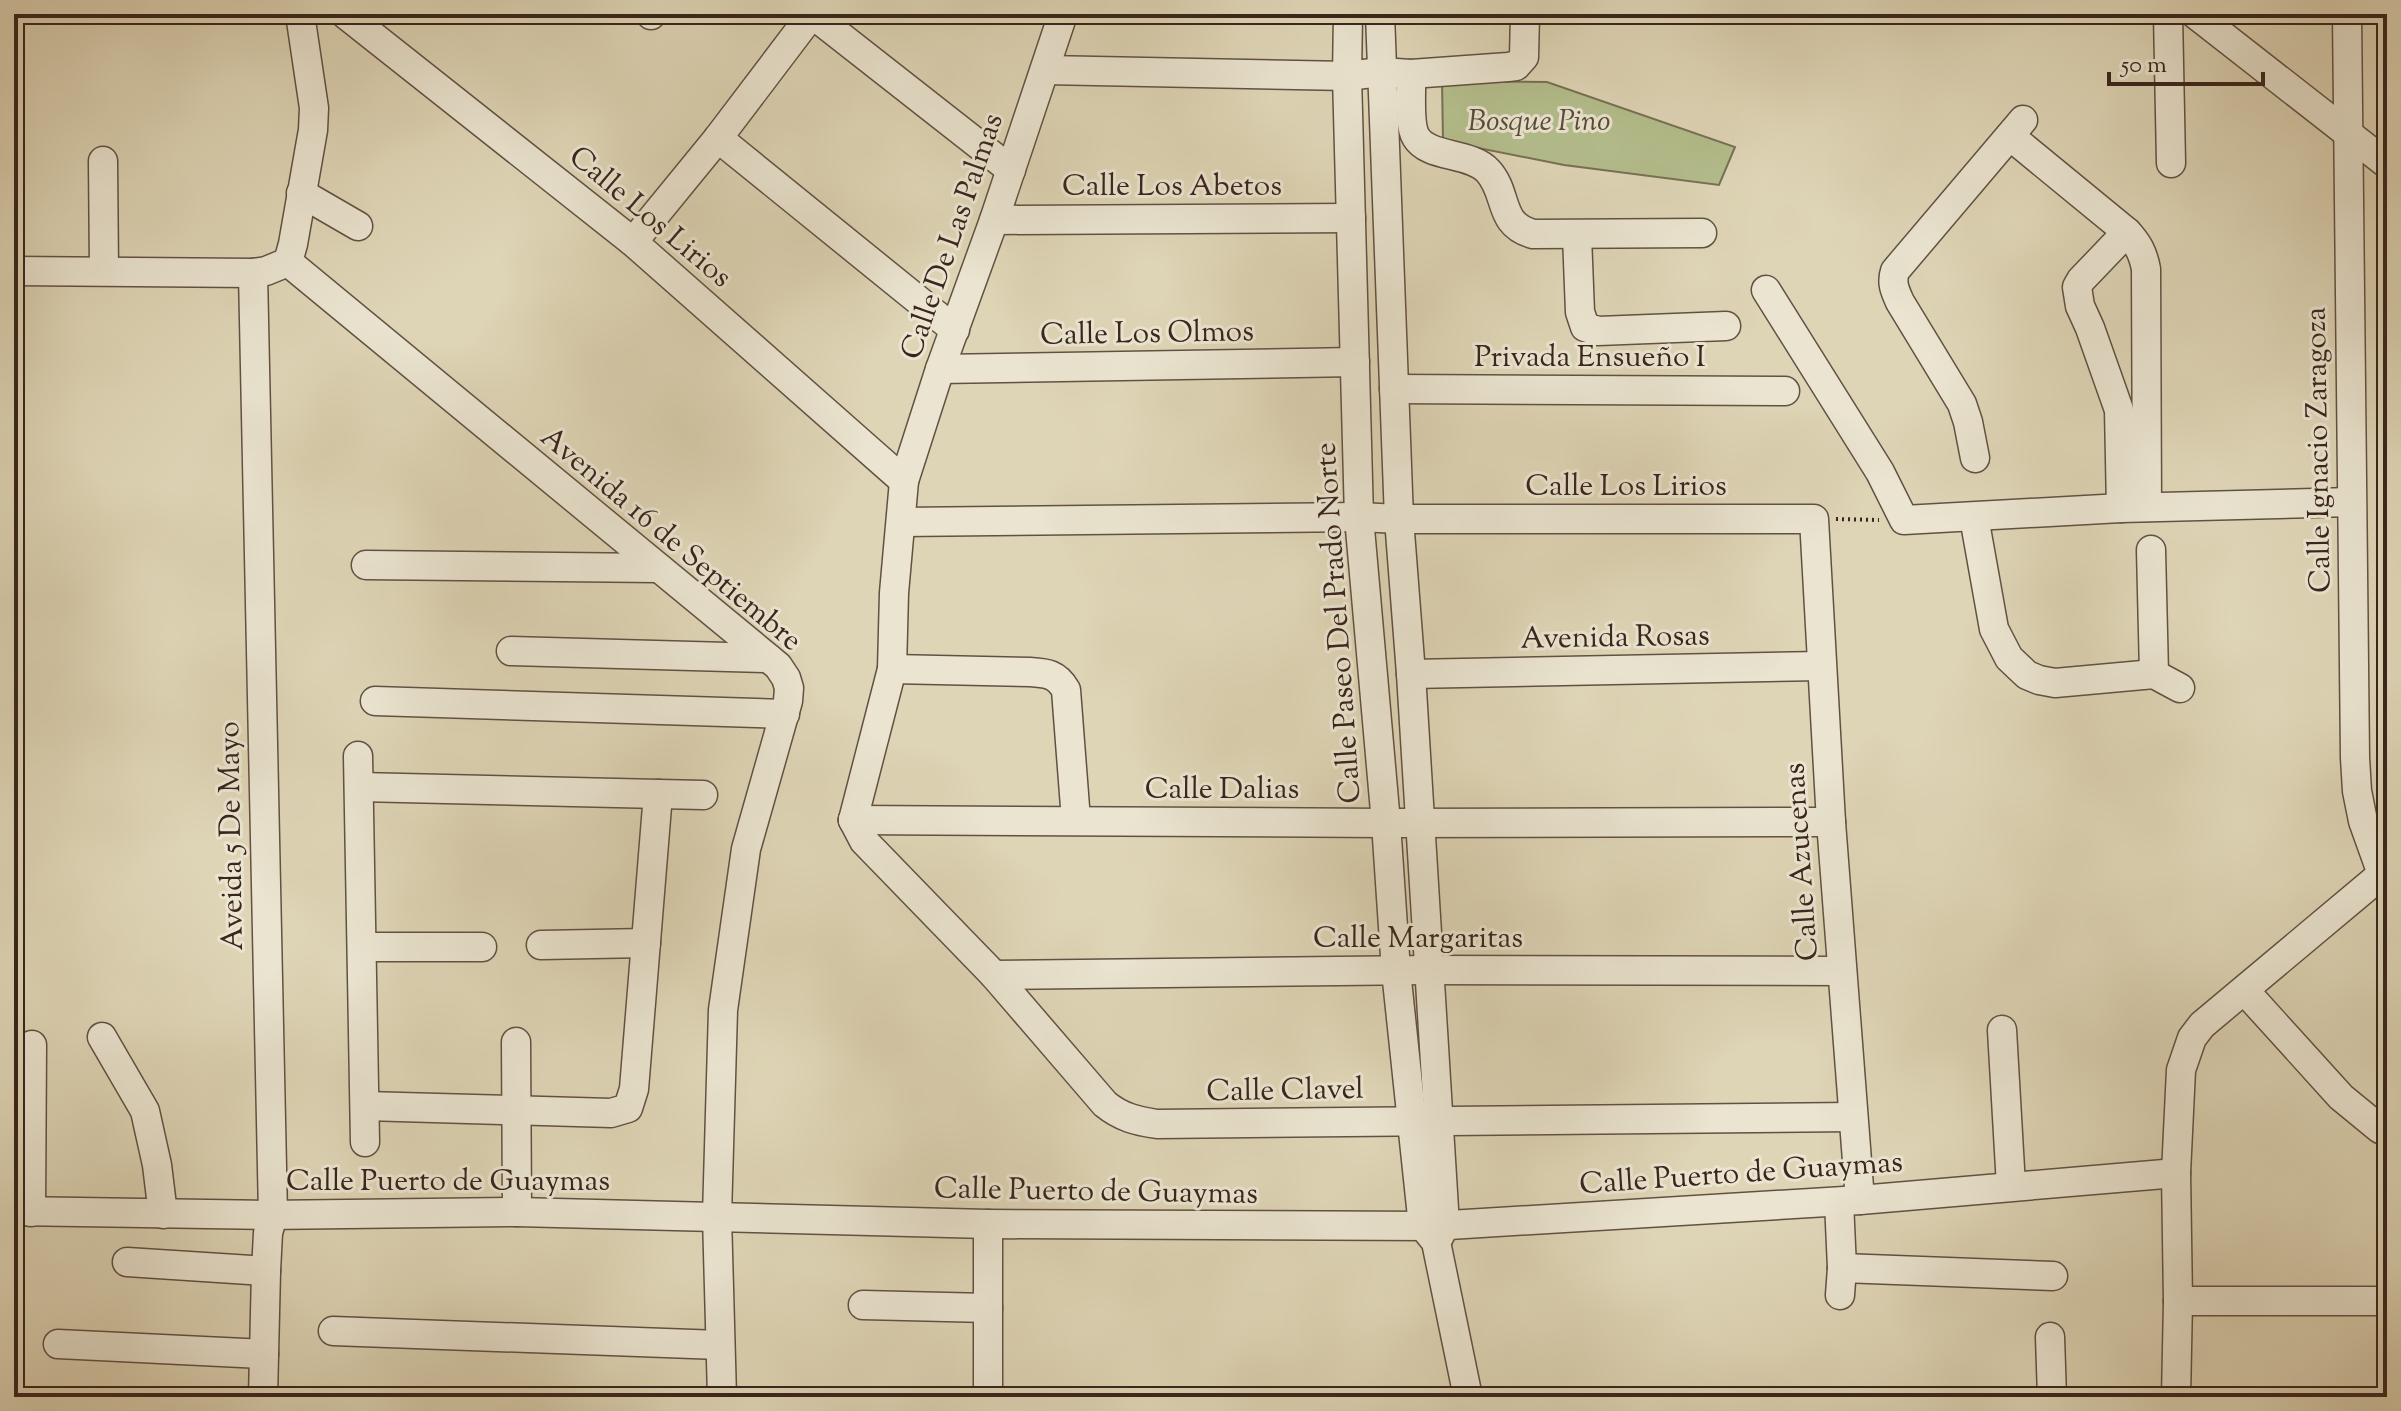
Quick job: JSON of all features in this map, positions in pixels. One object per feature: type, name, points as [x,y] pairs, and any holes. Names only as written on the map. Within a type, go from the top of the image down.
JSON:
[{"type":"street","points":[[14,271],[253,273],[288,262],[311,150],[314,108],[300,14]]},
{"type":"street","name":"Calle Los Lirios","points":[[345,14],[633,242],[904,481]]},
{"type":"street","points":[[633,242],[718,138],[812,14],[1011,170]]},
{"type":"street","name":"Calle Paseo Del Prado Norte","points":[[1348,14],[1359,517],[1396,971],[1424,1121],[1435,1231],[1468,1397]]},
{"type":"street","name":"Calle Paseo Del Prado Norte","points":[[1380,14],[1399,519],[1428,970],[1424,1121]]},
{"type":"street","points":[[1045,70],[1347,76],[1516,66],[1524,57],[1525,14]]},
{"type":"street","points":[[2168,14],[2171,163]]},
{"type":"street","points":[[2195,14],[2387,164]]},
{"type":"street","name":"Calle Ignacio Zaragoza","points":[[2347,14],[2357,791],[2363,821],[2385,875]]},
{"type":"street","name":"Calle De Las Palmas","points":[[853,820],[892,669],[894,593],[904,481],[1045,70],[1059,16]]},
{"type":"street","points":[[1411,74],[1412,128],[1417,139],[1429,148],[1470,160],[1489,172],[1515,227],[1533,234],[1577,236],[1702,233]]},
{"type":"street","points":[[1975,458],[1962,404],[1900,302],[1893,277],[2017,128],[2127,232],[2141,250],[2146,269],[2133,424],[2134,507]]},
{"type":"street","points":[[718,138],[955,330]]},
{"type":"street","points":[[103,161],[104,271]]},
{"type":"street","points":[[301,193],[358,226]]},
{"type":"street","name":"Calle Los Abetos","points":[[994,220],[1351,218]]},
{"type":"street","points":[[2127,232],[2077,287],[2080,306],[2113,388],[2133,424]]},
{"type":"street","points":[[1577,236],[1580,312],[1585,327],[1598,331],[1726,326]]},
{"type":"street","name":"Avenida 16 de Septiembre","points":[[288,262],[778,666],[786,678],[789,688],[785,714],[746,849],[723,1010],[717,1216],[722,1397]]},
{"type":"street","name":"Aveida 5 De Mayo","points":[[253,273],[273,1215],[268,1233],[263,1397]]},
{"type":"street","points":[[1766,290],[1880,472],[1904,520],[2134,507],[2351,502]]},
{"type":"street","name":"Calle Los Olmos","points":[[940,369],[1355,362]]},
{"type":"street","name":"Privada Ensueño I","points":[[1394,389],[1785,391]]},
{"type":"street","name":"Calle Los Lirios","points":[[901,522],[1359,517],[1814,519]]},
{"type":"street","points":[[1974,517],[1994,629],[2009,658],[2027,675],[2055,683],[2154,674],[2180,688]]},
{"type":"street","name":"Calle Azucenas","points":[[1814,519],[1852,1117],[1850,1201],[1841,1282],[2053,1276]]},
{"type":"street","points":[[2151,550],[2154,674]]},
{"type":"street","points":[[366,565],[659,568]]},
{"type":"street","points":[[511,651],[768,658]]},
{"type":"street","name":"Avenida Rosas","points":[[1411,674],[1821,666]]},
{"type":"street","points":[[892,669],[1030,672],[1049,673],[1056,677],[1066,690],[1076,820]]},
{"type":"street","points":[[375,701],[785,714]]},
{"type":"street","points":[[358,756],[365,1142]]},
{"type":"street","points":[[359,787],[703,795]]},
{"type":"street","points":[[365,1106],[611,1113],[628,1108],[634,1089],[658,794]]},
{"type":"street","name":"Calle Dalias","points":[[853,820],[1831,822]]},
{"type":"street","name":"Calle Clavel","points":[[853,820],[864,841],[994,975],[1105,1104],[1118,1115],[1157,1124],[1852,1117]]},
{"type":"street","points":[[2176,1397],[2176,1173],[2181,1070],[2192,1038],[2202,1025],[2385,875]]},
{"type":"street","points":[[541,945],[646,943]]},
{"type":"street","points":[[362,947],[482,947]]},
{"type":"street","name":"Calle Margaritas","points":[[994,975],[1428,970],[1842,971]]},
{"type":"street","points":[[2245,991],[2341,1097],[2380,1129]]},
{"type":"street","points":[[2002,1030],[2011,1186]]},
{"type":"street","points":[[102,1037],[145,1111],[157,1165],[163,1214]]},
{"type":"street","points":[[516,1042],[517,1212]]},
{"type":"street","points":[[23,1211],[22,1112],[32,1045]]},
{"type":"street","name":"Calle Puerto de Guaymas","points":[[23,1211],[273,1215],[517,1212],[1435,1231],[1850,1201],[2176,1173]]},
{"type":"street","points":[[988,1224],[988,1397]]},
{"type":"street","points":[[127,1262],[266,1271]]},
{"type":"street","points":[[2178,1301],[2387,1301]]},
{"type":"street","points":[[863,1305],[988,1308]]},
{"type":"street","points":[[333,1331],[720,1345]]},
{"type":"street","points":[[2050,1337],[2052,1397]]},
{"type":"street","points":[[58,1344],[264,1354]]},
{"type":"path","points":[[1814,519],[1904,520]]},
{"type":"green space","name":"Bosque Pino","points":[[1442,81],[1547,82],[1735,147],[1719,185],[1564,165],[1443,141]]}]
